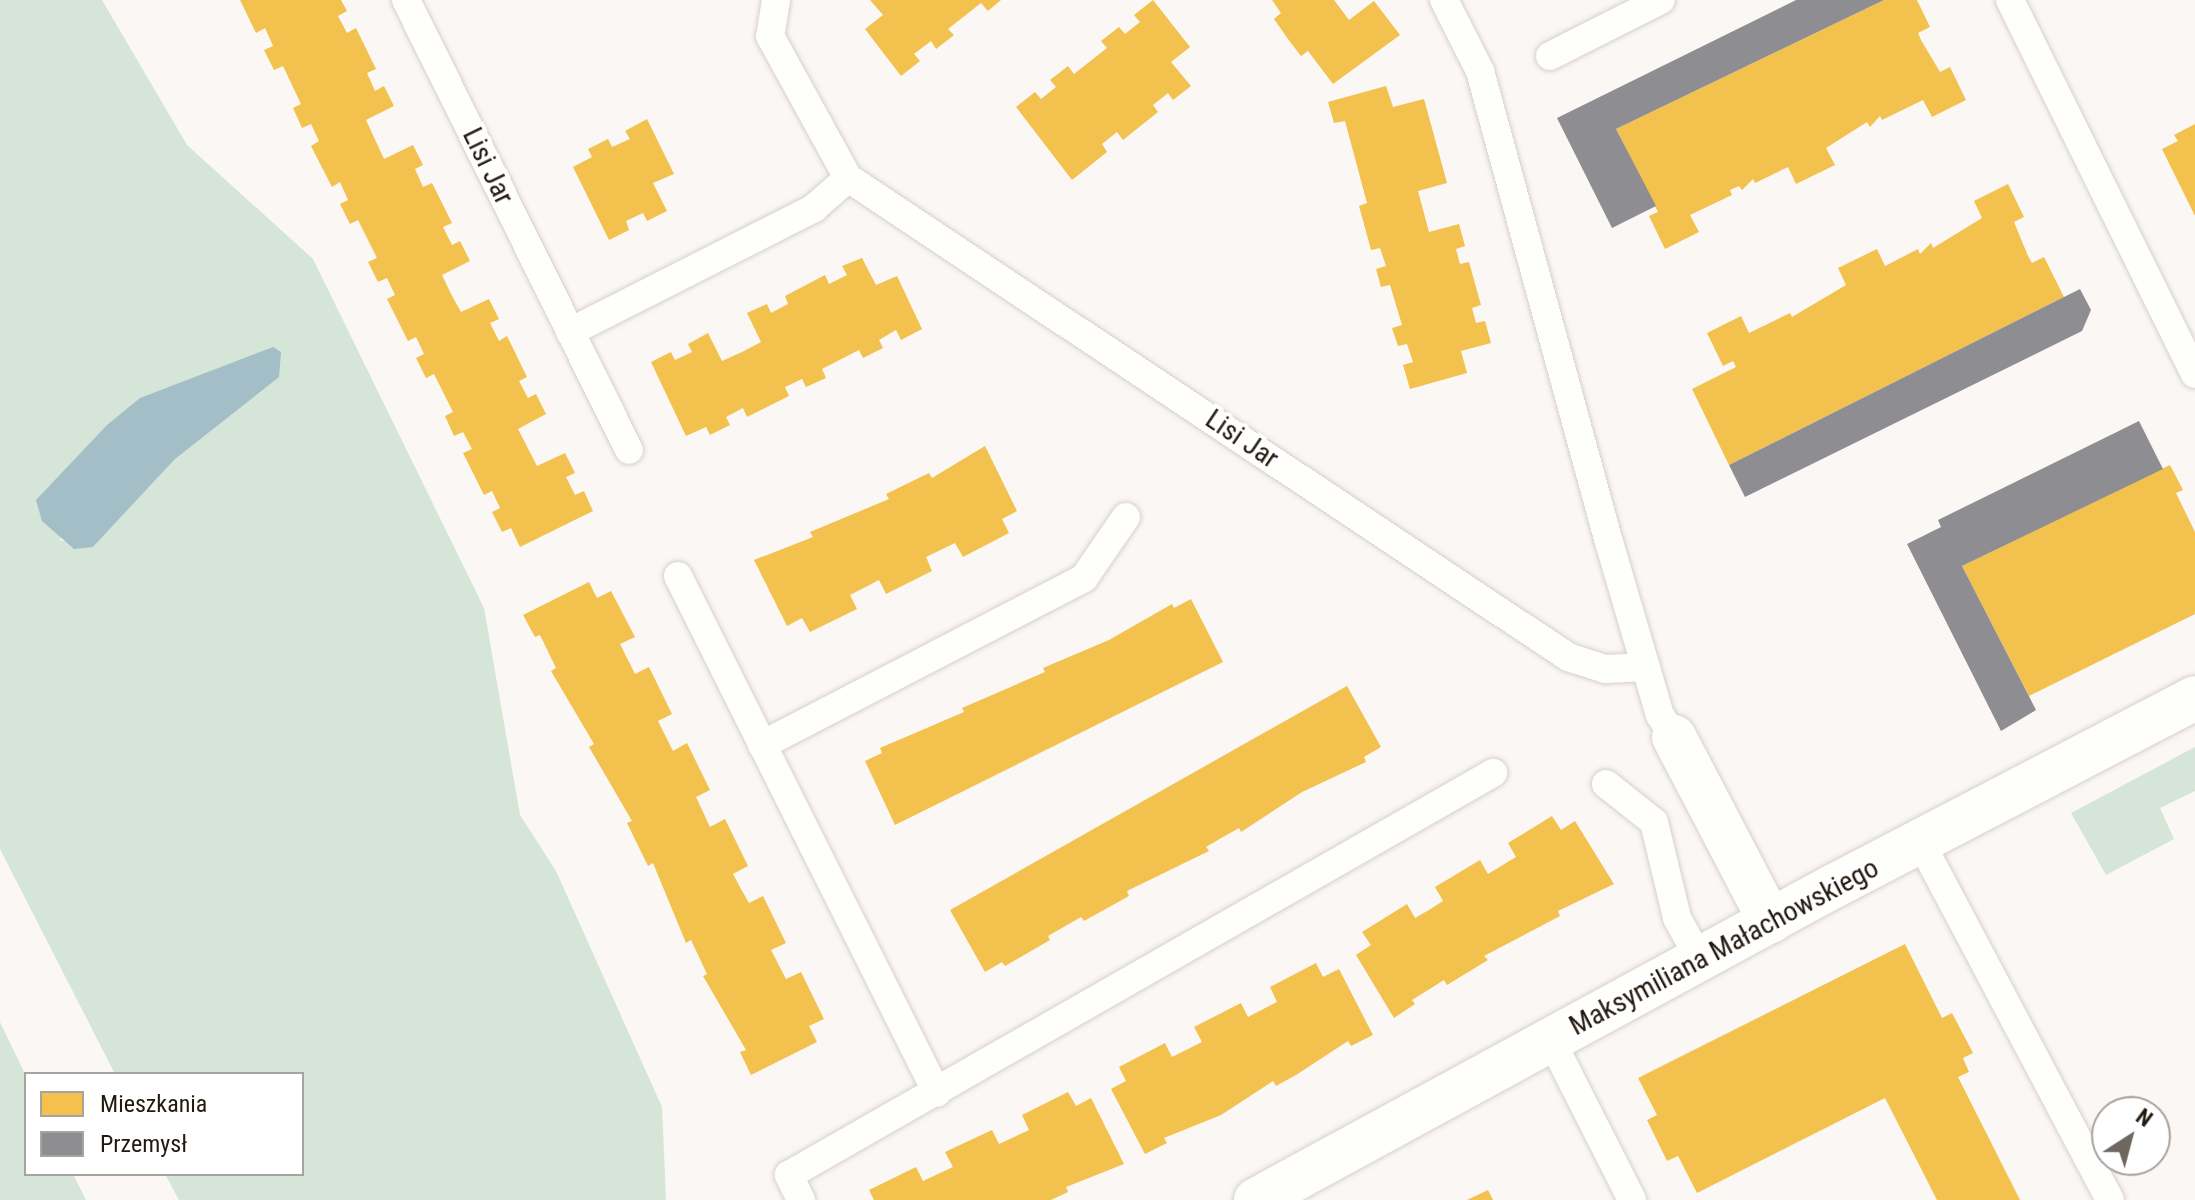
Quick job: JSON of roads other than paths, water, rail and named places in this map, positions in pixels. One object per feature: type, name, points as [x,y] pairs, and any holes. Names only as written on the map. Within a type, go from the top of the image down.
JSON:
[{"type":"street","name":"Maksymiliana Małachowskiego","points":[[1256,1200],[1770,921],[2195,698]]},
{"type":"street","points":[[1674,737],[1770,921]]},
{"type":"lane","name":"Lisi Jar","points":[[406,0],[629,450]]},
{"type":"lane","name":"Lisi Jar","points":[[776,0],[770,36],[848,178],[1568,657],[1605,669],[1646,667]]},
{"type":"lane","points":[[1444,0],[1480,71],[1646,667],[1660,715],[1674,737]]},
{"type":"lane","points":[[1550,56],[1661,0]]},
{"type":"lane","points":[[2010,0],[2195,374]]},
{"type":"lane","points":[[570,332],[814,208],[848,178]]},
{"type":"lane","points":[[762,745],[1084,578],[1126,517]]},
{"type":"lane","points":[[678,576],[937,1093]]},
{"type":"lane","points":[[801,1200],[789,1175],[1493,773]]},
{"type":"lane","points":[[1606,784],[1654,822],[1677,918],[1700,960]]},
{"type":"lane","points":[[1920,841],[2110,1200]]},
{"type":"lane","points":[[1551,1040],[1632,1200]]},
{"type":"water","points":[[273,347],[281,352],[279,377],[175,459],[93,547],[74,549],[42,521],[36,500],[107,425],[140,398]]}]
